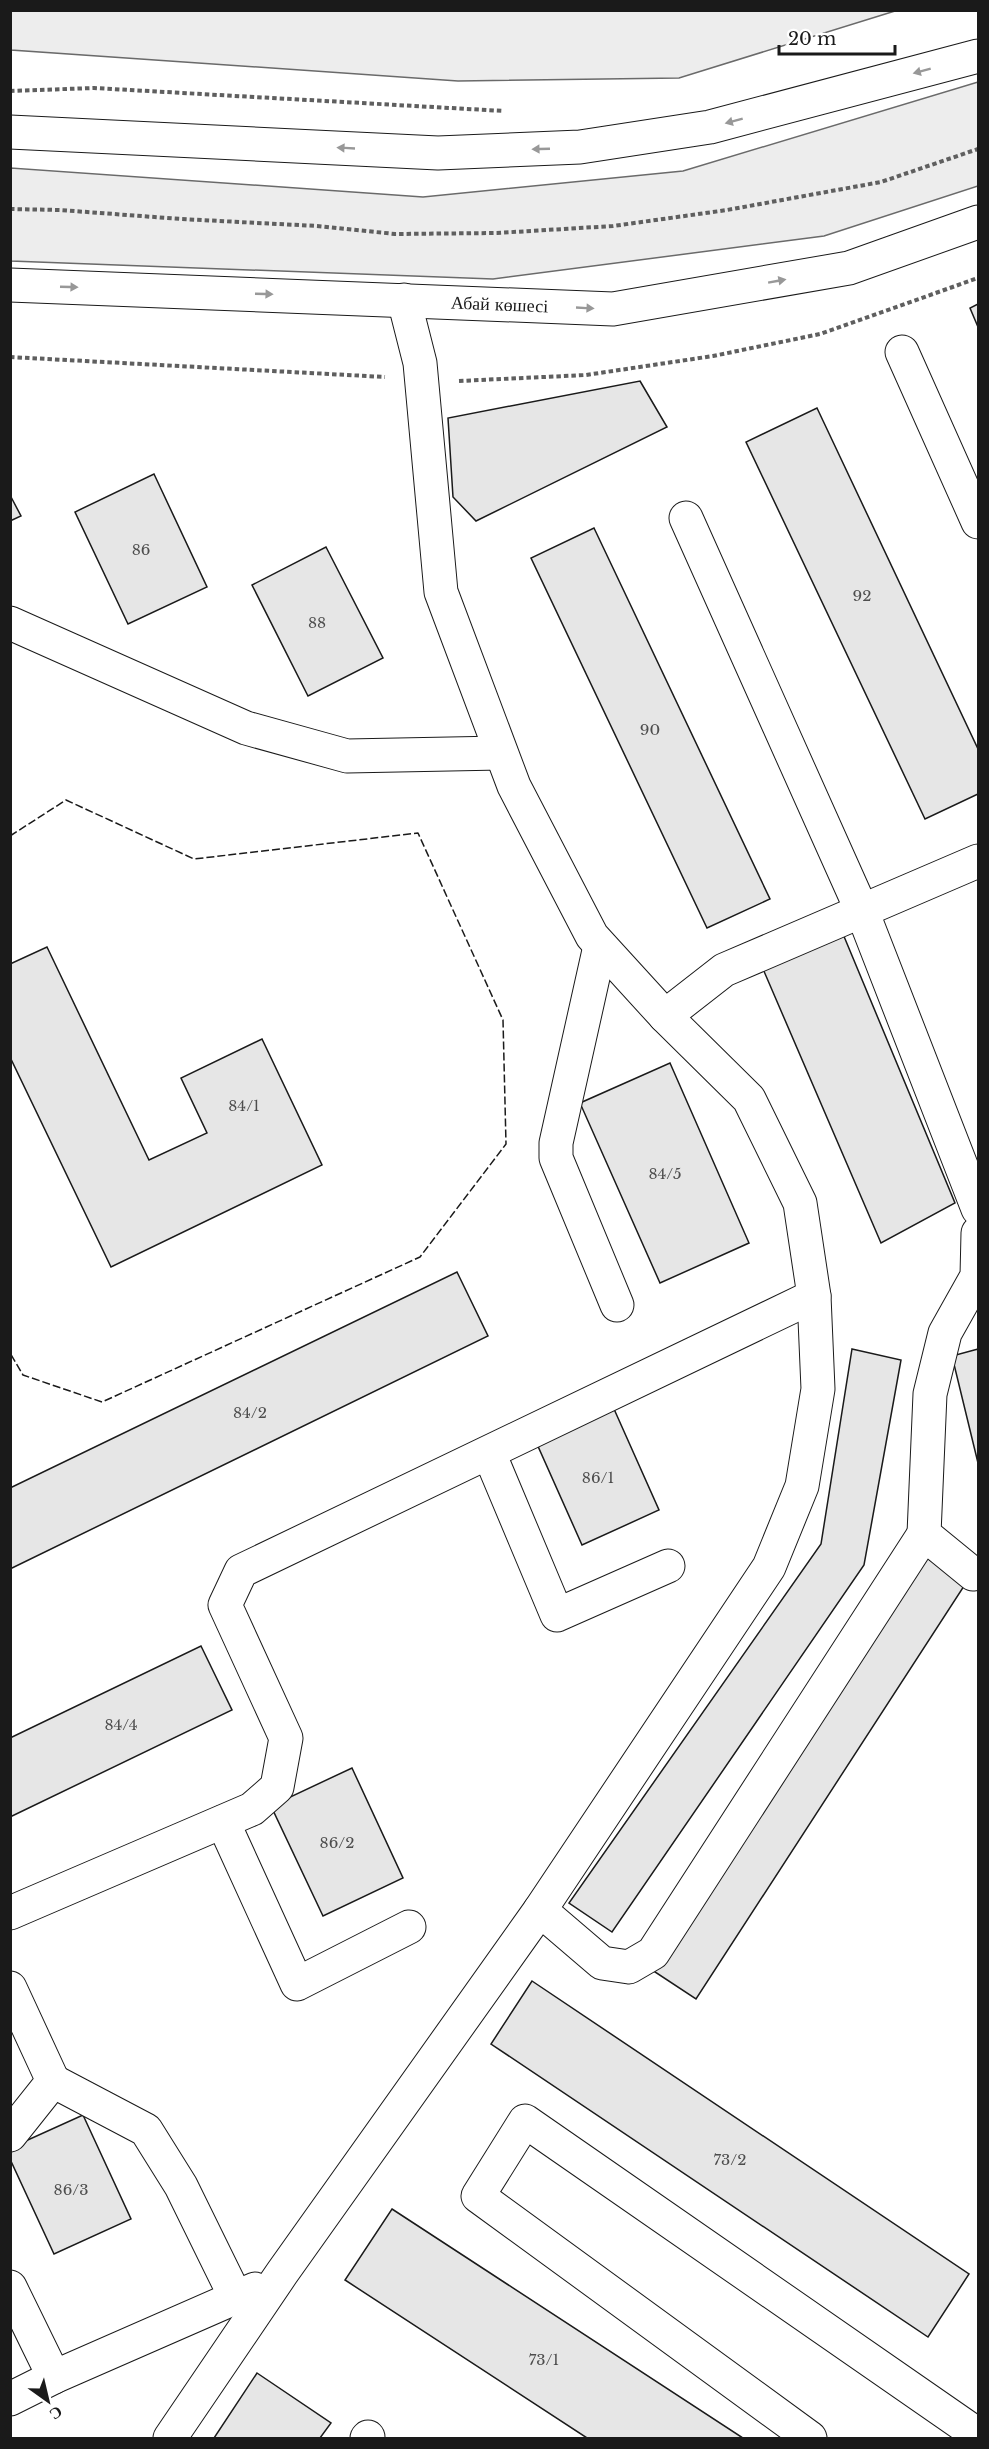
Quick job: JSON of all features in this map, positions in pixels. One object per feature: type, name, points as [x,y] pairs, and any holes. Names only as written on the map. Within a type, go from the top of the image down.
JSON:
[{"type":"street","points":[[10,132],[438,153],[580,147],[710,127],[978,56]]},
{"type":"street","name":"Абай көшесі","points":[[10,285],[614,309],[849,268],[978,222]]},
{"type":"street","points":[[170,2439],[279,2279],[540,1910],[769,1567],[801,1486],[818,1389],[814,1296],[800,1203],[749,1099],[665,1016],[592,936],[514,786],[501,753],[441,592],[420,363],[404,300]]},
{"type":"street","points":[[902,352],[978,522]]},
{"type":"street","points":[[686,518],[862,911],[978,1209]]},
{"type":"street","points":[[10,623],[246,728],[336,753],[348,756],[501,753]]},
{"type":"street","points":[[665,1016],[724,970],[978,861]]},
{"type":"street","points":[[600,945],[556,1143],[556,1158],[617,1305]]},
{"type":"street","points":[[540,1910],[602,1963],[629,1967],[653,1953],[924,1534],[930,1394],[945,1333],[977,1276],[978,1233]]},
{"type":"street","points":[[10,1913],[252,1809],[277,1787],[286,1738],[225,1605],[241,1571],[814,1296]]},
{"type":"street","points":[[489,1453],[557,1615],[668,1566]]},
{"type":"street","points":[[924,1534],[974,1574],[978,1573]]},
{"type":"street","points":[[223,1822],[297,1984],[409,1927]]},
{"type":"street","points":[[10,1988],[53,2082],[146,2130],[181,2186],[236,2298]]},
{"type":"street","points":[[10,2135],[53,2082]]},
{"type":"street","points":[[810,2439],[478,2196],[525,2121],[978,2437]]},
{"type":"street","points":[[10,2398],[279,2279]]},
{"type":"street","points":[[10,2287],[54,2377]]},
{"type":"path","points":[[10,91],[94,88],[508,111]]},
{"type":"path","points":[[10,209],[317,226],[395,234],[497,233],[590,228],[715,212],[881,182],[978,149]]},
{"type":"path","points":[[10,357],[468,382],[586,375],[713,356],[820,333],[978,278]]},
{"type":"shaded area","points":[[10,11],[895,11],[679,78],[458,81],[11,50]]},
{"type":"shaded area","points":[[978,82],[978,186],[824,236],[493,279],[11,261],[11,168],[423,197],[683,171]]},
{"type":"building","points":[[978,304],[978,327],[970,308]]},
{"type":"building","points":[[640,381],[667,427],[476,521],[453,497],[448,418]]},
{"type":"building","points":[[817,408],[978,749],[978,794],[925,819],[746,442]]},
{"type":"building","points":[[154,474],[207,587],[128,624],[75,512]]},
{"type":"building","points":[[10,495],[21,516],[10,521]]},
{"type":"building","points":[[594,528],[770,899],[707,928],[531,558]]},
{"type":"building","points":[[326,547],[383,658],[308,696],[252,585]]},
{"type":"building","points":[[843,934],[955,1203],[881,1243],[763,969]]},
{"type":"building","points":[[47,947],[149,1160],[207,1133],[181,1078],[262,1039],[322,1165],[111,1267],[10,1057],[10,964]]},
{"type":"building","points":[[670,1063],[749,1243],[660,1283],[580,1103]]},
{"type":"building","points":[[457,1272],[488,1336],[10,1569],[10,1488]]},
{"type":"building","points":[[852,1349],[901,1360],[864,1565],[612,1932],[569,1903],[821,1544]]},
{"type":"building","points":[[978,1349],[978,1463],[952,1356]]},
{"type":"building","points":[[614,1409],[659,1510],[582,1545],[537,1444]]},
{"type":"building","points":[[921,1554],[966,1583],[696,1999],[652,1970]]},
{"type":"building","points":[[201,1646],[232,1710],[10,1817],[10,1738]]},
{"type":"building","points":[[352,1768],[403,1878],[323,1916],[271,1806]]},
{"type":"building","points":[[532,1981],[969,2274],[928,2337],[491,2044]]},
{"type":"building","points":[[83,2115],[131,2219],[54,2254],[10,2159],[10,2148]]},
{"type":"building","points":[[392,2209],[743,2438],[587,2438],[345,2280]]},
{"type":"building","points":[[257,2373],[331,2423],[320,2438],[214,2438]]},
{"type":"fence","points":[[10,836],[66,800],[194,859],[418,833],[503,1020],[506,1144],[420,1257],[102,1402],[23,1375],[10,1353]]}]
